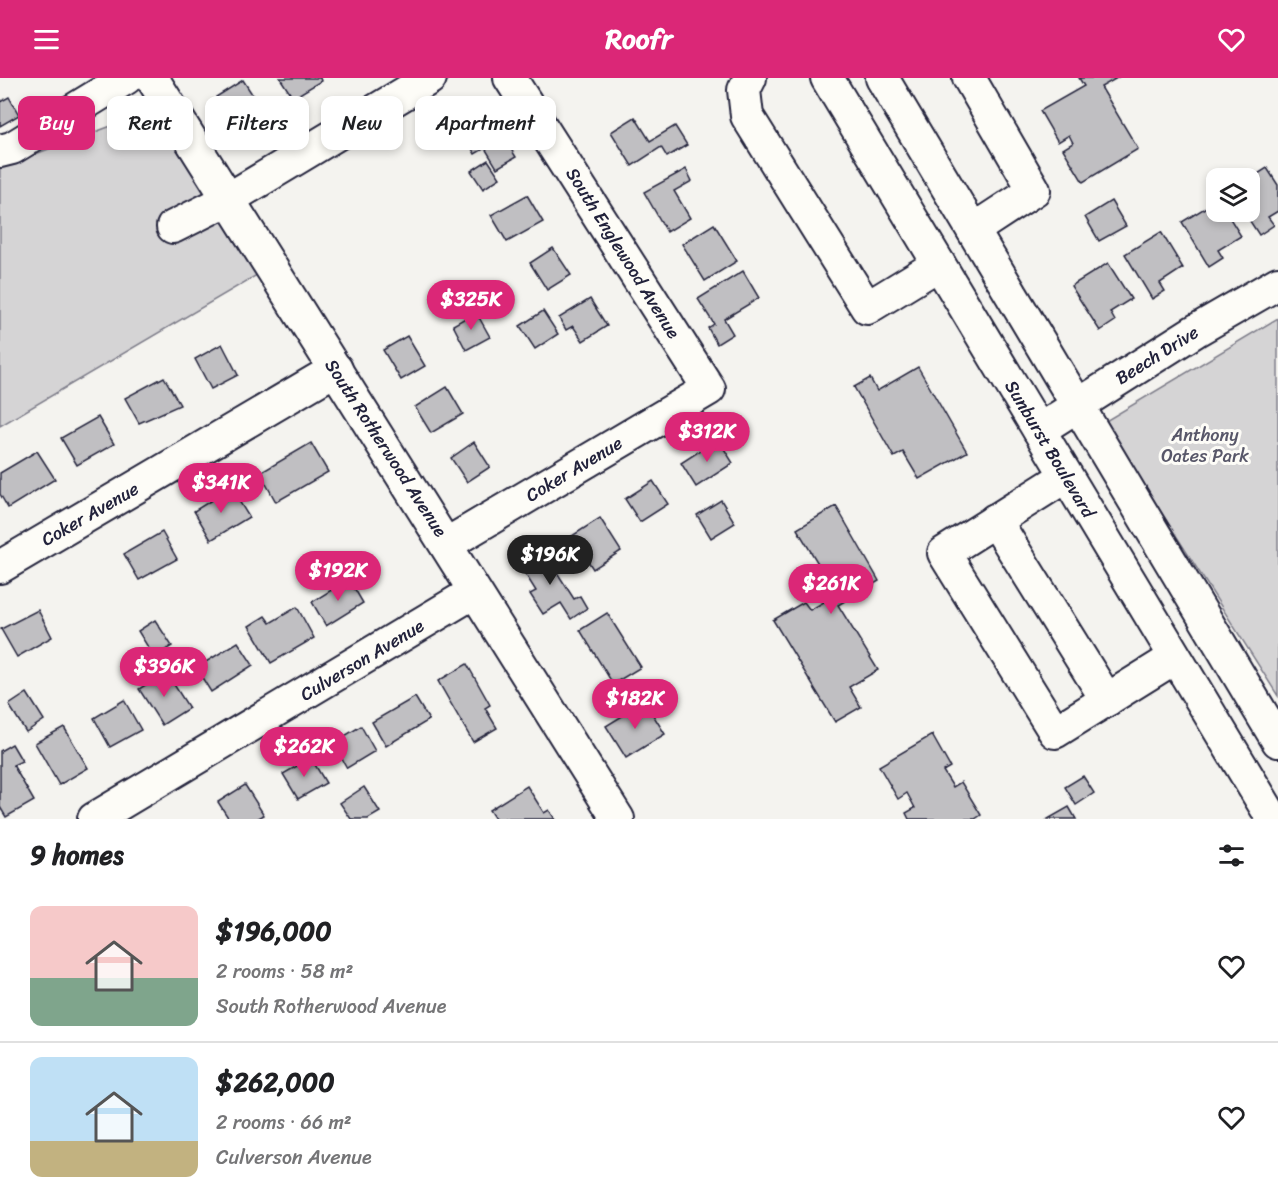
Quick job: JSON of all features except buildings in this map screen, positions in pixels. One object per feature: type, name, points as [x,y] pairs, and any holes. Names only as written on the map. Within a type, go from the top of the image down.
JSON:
[{"type":"street","points":[[0,151],[12,147],[126,78]]},
{"type":"street","name":"South Rotherwood Avenue","points":[[152,78],[618,819]]},
{"type":"street","points":[[173,227],[227,200],[430,78]]},
{"type":"street","name":"South Englewood Avenue","points":[[510,78],[709,389],[700,394]]},
{"type":"street","points":[[750,78],[744,90],[747,116],[867,308],[939,264]]},
{"type":"street","name":"Sunburst Boulevard","points":[[827,78],[1273,819]]},
{"type":"street","points":[[882,78],[1278,741]]},
{"type":"street","points":[[969,78],[1034,190],[973,230]]},
{"type":"street","name":"Beech Drive","points":[[1039,430],[1278,283]]},
{"type":"street","name":"Coker Avenue","points":[[0,567],[336,369]]},
{"type":"street","name":"Coker Avenue","points":[[447,544],[700,394]]},
{"type":"street","points":[[1066,476],[944,553],[1056,732],[1174,658]]},
{"type":"street","points":[[995,520],[1107,700]]},
{"type":"street","name":"Culverson Avenue","points":[[94,819],[474,592]]},
{"type":"green space","points":[[107,128],[107,150],[178,150],[250,260],[257,275],[0,426],[0,167],[46,150],[95,150],[95,132]]},
{"type":"green space","name":"Anthony Oates Park","points":[[1278,318],[1278,696],[1104,422]]}]
